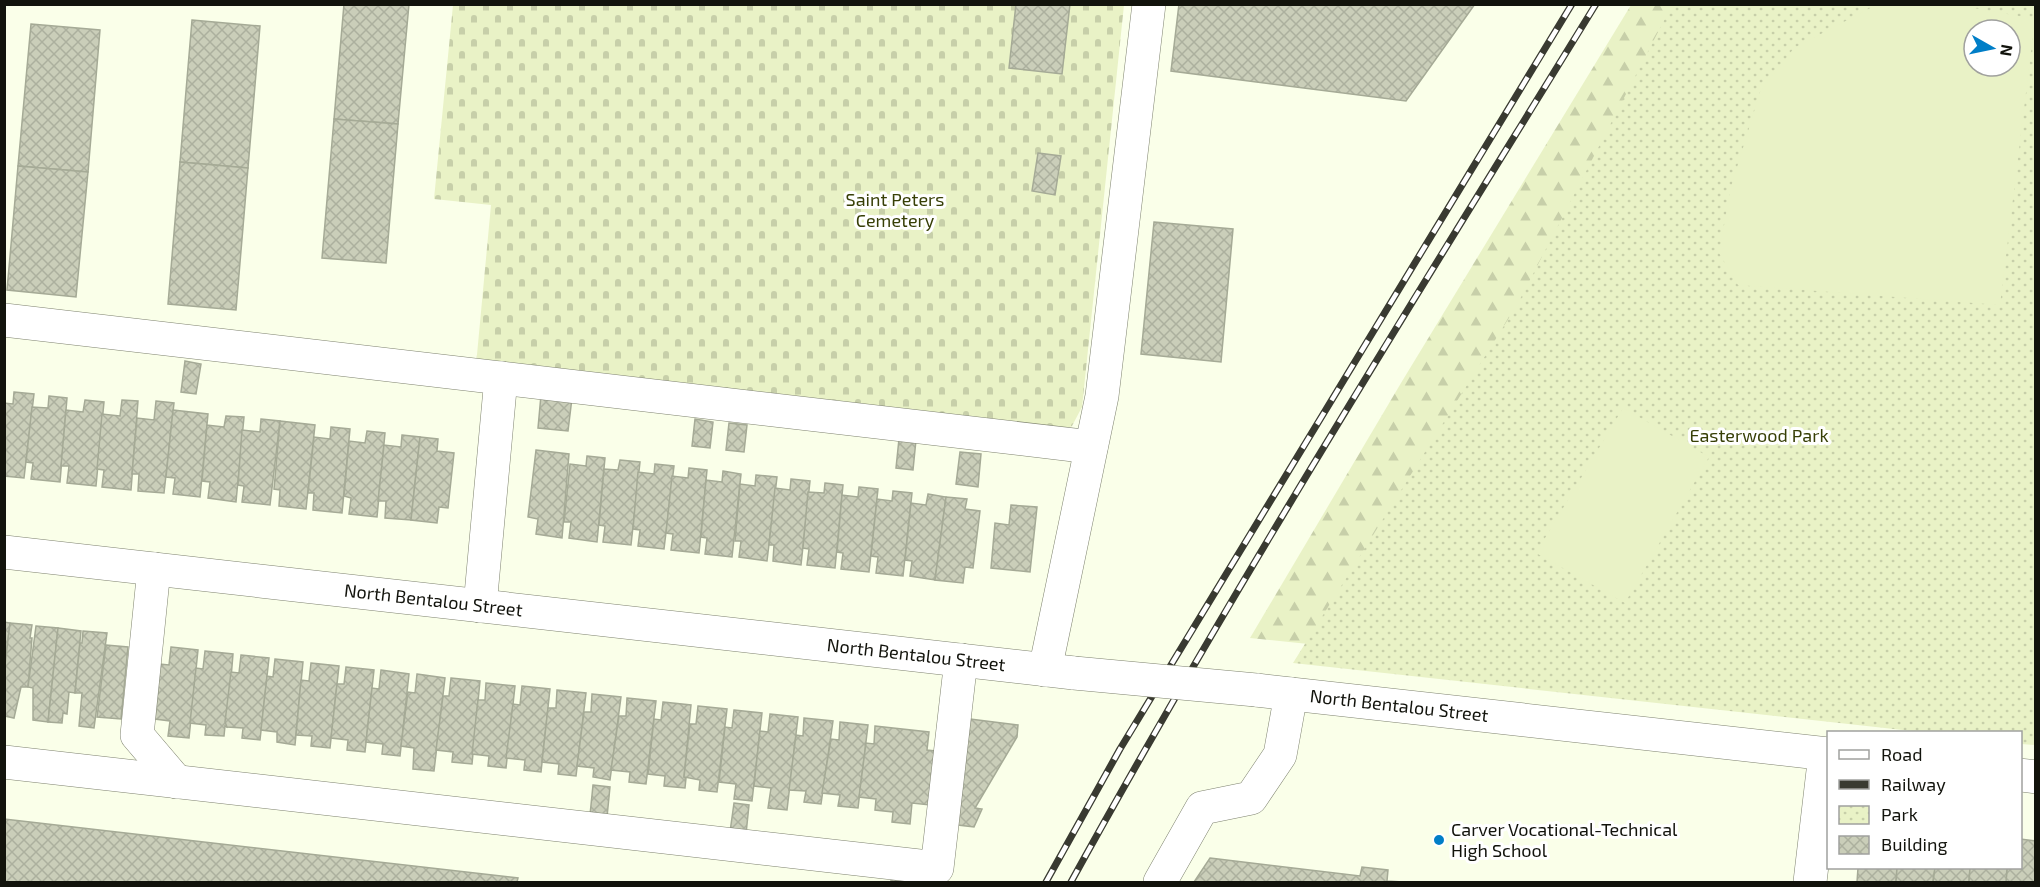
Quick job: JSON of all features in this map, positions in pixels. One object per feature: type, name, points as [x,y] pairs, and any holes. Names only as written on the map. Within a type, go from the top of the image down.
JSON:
[{"type":"street","points":[[1060,672],[1091,447],[1102,396],[1149,4]]},
{"type":"street","points":[[4,320],[1091,447]]},
{"type":"street","points":[[480,606],[501,378]]},
{"type":"street","name":"North Bentalou Street","points":[[4,552],[1060,672],[1256,690],[1827,754]]},
{"type":"street","points":[[154,569],[137,735],[177,782]]},
{"type":"street","points":[[4,762],[937,868],[961,660]]},
{"type":"street","points":[[1160,882],[1202,808],[1251,798],[1280,755],[1291,694]]},
{"type":"street","points":[[1810,882],[1827,754]]},
{"type":"green space","points":[[1878,4],[1957,5],[2035,19],[2000,305],[1738,285],[1719,253],[1731,187],[1760,92],[1794,48]]},
{"type":"green space","name":"Saint Peters Cemetery","points":[[453,5],[1124,5],[1082,407],[1072,426],[1057,433],[475,376],[491,205],[434,199]]},
{"type":"green space","points":[[1631,5],[1755,5],[1404,654],[1250,638],[1401,383]]},
{"type":"green space","name":"Easterwood Park","points":[[1672,5],[2035,5],[2035,745],[2022,744],[2022,731],[1912,731],[1293,663],[1517,305]]},
{"type":"green space","points":[[1623,408],[1709,457],[1625,603],[1536,553]]},
{"type":"building","points":[[344,4],[409,4],[398,124],[334,119]]},
{"type":"building","points":[[1016,4],[1070,4],[1062,74],[1009,68]]},
{"type":"building","points":[[1179,4],[1475,4],[1406,101],[1171,71]]},
{"type":"building","points":[[192,20],[260,26],[248,168],[180,162]]},
{"type":"building","points":[[31,24],[100,30],[88,172],[18,166]]},
{"type":"building","points":[[334,119],[398,124],[386,263],[322,258]]},
{"type":"building","points":[[1038,153],[1061,156],[1055,195],[1032,191]]},
{"type":"building","points":[[180,162],[248,168],[236,310],[168,304]]},
{"type":"building","points":[[18,166],[88,172],[76,297],[7,290]]},
{"type":"building","points":[[1154,222],[1233,229],[1221,362],[1141,354]]},
{"type":"building","points":[[185,361],[201,364],[196,394],[181,392]]},
{"type":"building","points":[[14,392],[34,394],[24,478],[4,476],[4,403],[13,404]]},
{"type":"building","points":[[541,395],[572,398],[568,431],[538,428]]},
{"type":"building","points":[[49,396],[67,398],[60,482],[31,479],[33,463],[26,462],[32,407],[48,408]]},
{"type":"building","points":[[85,400],[104,402],[96,486],[67,483],[69,466],[61,466],[66,410],[83,412]]},
{"type":"building","points":[[122,400],[138,401],[131,490],[102,487],[104,470],[97,469],[102,414],[120,416]]},
{"type":"building","points":[[156,401],[174,403],[164,493],[138,491],[139,474],[132,474],[137,418],[154,420]]},
{"type":"building","points":[[173,410],[208,414],[200,497],[173,494],[175,478],[166,477]]},
{"type":"building","points":[[226,416],[244,417],[236,502],[208,498],[210,482],[202,481],[207,425],[224,427]]},
{"type":"building","points":[[261,419],[280,421],[270,505],[242,502],[244,486],[238,485],[242,430],[260,432]]},
{"type":"building","points":[[695,419],[713,422],[710,448],[692,446]]},
{"type":"building","points":[[280,421],[315,425],[306,509],[279,506],[280,490],[274,489]]},
{"type":"building","points":[[729,423],[747,425],[744,452],[726,450]]},
{"type":"building","points":[[331,427],[350,429],[342,513],[313,510],[314,493],[308,493],[314,437],[330,439]]},
{"type":"building","points":[[367,431],[385,433],[377,517],[349,514],[351,498],[344,496],[349,441],[365,443]]},
{"type":"building","points":[[402,435],[420,437],[411,520],[385,518],[386,501],[378,501],[384,445],[401,447]]},
{"type":"building","points":[[420,437],[438,439],[437,451],[454,453],[448,508],[439,507],[437,523],[411,520]]},
{"type":"building","points":[[899,439],[916,440],[913,470],[896,468]]},
{"type":"building","points":[[536,450],[569,454],[562,538],[536,534],[538,519],[528,517]]},
{"type":"building","points":[[960,452],[981,454],[978,487],[956,484]]},
{"type":"building","points":[[587,456],[605,458],[597,542],[569,538],[571,522],[564,522],[570,464],[586,466]]},
{"type":"building","points":[[620,460],[640,462],[631,545],[603,542],[605,526],[599,525],[604,469],[618,470]]},
{"type":"building","points":[[655,464],[674,466],[664,549],[638,546],[640,530],[633,529],[638,472],[654,474]]},
{"type":"building","points":[[689,468],[707,470],[699,553],[671,550],[673,534],[666,533],[672,476],[688,478]]},
{"type":"building","points":[[723,471],[741,474],[732,557],[705,554],[707,538],[701,537],[706,480],[722,482]]},
{"type":"building","points":[[756,475],[777,477],[767,561],[739,557],[741,541],[735,541],[740,484],[755,486]]},
{"type":"building","points":[[791,479],[810,481],[801,565],[773,561],[774,545],[769,545],[775,488],[790,490]]},
{"type":"building","points":[[825,483],[843,485],[835,568],[807,565],[809,549],[803,548],[808,492],[824,493]]},
{"type":"building","points":[[859,487],[878,489],[869,572],[841,569],[843,553],[837,552],[842,495],[858,497]]},
{"type":"building","points":[[893,491],[912,493],[903,576],[876,573],[878,557],[871,556],[877,499],[892,501]]},
{"type":"building","points":[[928,494],[946,497],[935,580],[910,576],[912,561],[905,560],[911,503],[926,505]]},
{"type":"building","points":[[946,497],[967,499],[965,509],[980,511],[973,568],[965,567],[963,583],[935,580]]},
{"type":"building","points":[[1011,505],[1037,507],[1030,572],[991,568],[995,523],[1009,525]]},
{"type":"building","points":[[4,622],[10,623],[4,673]]},
{"type":"building","points":[[10,623],[32,625],[28,687],[21,687],[14,718],[4,716],[4,673]]},
{"type":"building","points":[[36,626],[58,628],[48,722],[33,720],[33,688],[28,687]]},
{"type":"building","points":[[58,628],[81,631],[75,693],[69,692],[67,714],[63,713],[62,723],[48,722]]},
{"type":"building","points":[[83,631],[107,633],[94,728],[79,726],[82,693],[75,693]]},
{"type":"building","points":[[106,645],[128,647],[121,719],[97,717]]},
{"type":"building","points":[[171,647],[198,650],[189,738],[168,736],[170,721],[155,719],[160,664],[169,665]]},
{"type":"building","points":[[205,651],[233,654],[227,727],[225,726],[224,736],[205,735],[206,725],[190,723],[196,668],[203,669]]},
{"type":"building","points":[[241,655],[269,658],[260,740],[242,738],[243,728],[227,727],[225,722],[231,672],[239,673]]},
{"type":"building","points":[[275,659],[303,662],[295,745],[277,742],[277,732],[261,730],[267,676],[273,677]]},
{"type":"building","points":[[311,663],[339,666],[330,748],[311,746],[312,736],[296,735],[301,680],[309,681]]},
{"type":"building","points":[[346,667],[374,670],[365,752],[347,750],[348,740],[331,738],[337,684],[344,684]]},
{"type":"building","points":[[381,670],[409,674],[400,756],[382,754],[383,744],[366,742],[372,688],[379,689]]},
{"type":"building","points":[[417,674],[445,678],[434,771],[413,769],[414,748],[401,746],[408,692],[415,693]]},
{"type":"building","points":[[451,678],[480,681],[472,764],[452,762],[453,752],[436,750],[443,696],[449,696]]},
{"type":"building","points":[[486,683],[515,686],[506,768],[488,766],[489,756],[472,754],[478,700],[485,700]]},
{"type":"building","points":[[522,686],[550,689],[541,772],[524,770],[525,760],[506,758],[513,704],[520,705]]},
{"type":"building","points":[[557,690],[586,693],[576,776],[558,774],[559,764],[542,762],[548,708],[556,708]]},
{"type":"building","points":[[592,694],[621,697],[610,780],[593,777],[594,768],[577,766],[584,712],[591,712]]},
{"type":"building","points":[[627,698],[656,701],[646,784],[629,782],[630,772],[611,770],[619,716],[626,716]]},
{"type":"building","points":[[663,702],[691,705],[685,788],[664,786],[665,776],[648,774],[654,719],[661,720]]},
{"type":"building","points":[[698,706],[727,709],[717,792],[699,790],[700,780],[684,777],[690,724],[696,724]]},
{"type":"building","points":[[734,710],[762,713],[752,801],[734,799],[736,784],[719,782],[725,727],[732,728]]},
{"type":"building","points":[[770,714],[798,717],[787,810],[768,808],[771,788],[754,786],[760,731],[768,732]]},
{"type":"building","points":[[804,718],[833,721],[821,804],[804,802],[806,791],[789,790],[796,735],[803,736]]},
{"type":"building","points":[[970,719],[1018,725],[1017,737],[975,808],[982,809],[974,827],[958,825]]},
{"type":"building","points":[[840,722],[868,725],[858,808],[838,806],[840,795],[822,793],[831,739],[839,740]]},
{"type":"building","points":[[875,726],[929,732],[927,750],[935,751],[930,805],[912,803],[910,824],[892,822],[893,812],[875,810],[876,799],[859,797],[866,743],[874,744]]},
{"type":"building","points":[[593,785],[610,787],[607,817],[590,815]]},
{"type":"building","points":[[734,803],[749,805],[746,834],[730,832]]},
{"type":"building","points":[[4,819],[518,878],[517,882],[4,882]]},
{"type":"building","points":[[2022,839],[2036,841],[2036,882],[2006,882],[2007,869],[2022,869]]},
{"type":"building","points":[[1210,858],[1360,876],[1362,867],[1388,870],[1387,881],[1403,882],[1194,882]]},
{"type":"building","points":[[1858,869],[1897,869],[1896,882],[1857,882]]},
{"type":"building","points":[[1897,869],[1935,869],[1933,882],[1896,882]]},
{"type":"building","points":[[1935,869],[1970,869],[1969,882],[1933,882]]},
{"type":"building","points":[[1970,869],[2007,869],[2006,882],[1969,882]]},
{"type":"building","points":[[891,879],[923,882],[891,882]]},
{"type":"railway","points":[[1046,882],[1120,749],[1572,4]]},
{"type":"railway","points":[[1071,882],[1262,550],[1596,4]]},
{"type":"place","name":"Carver Vocational-Technical High School","points":[[1439,840]]}]
